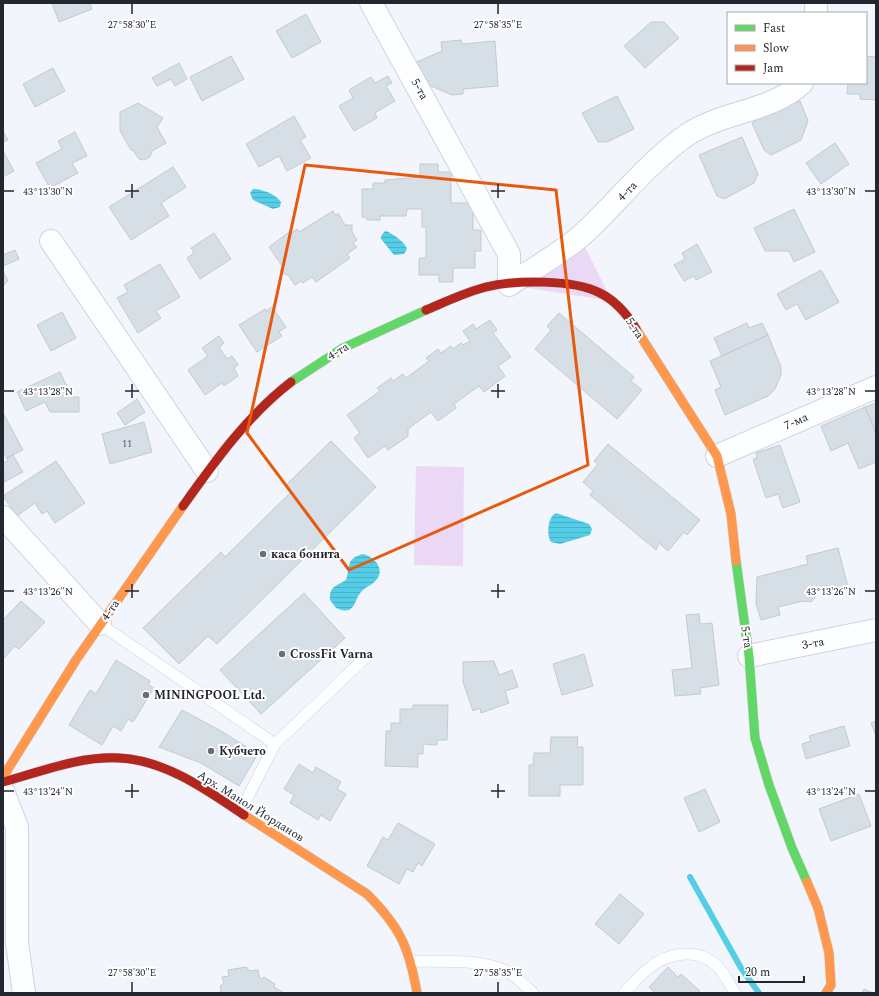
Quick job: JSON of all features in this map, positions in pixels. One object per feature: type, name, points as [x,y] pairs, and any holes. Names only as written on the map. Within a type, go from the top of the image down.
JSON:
[{"type":"street","name":"5-та","points":[[372,3],[509,254],[509,285],[552,284],[578,286],[597,292],[612,301],[627,315],[717,456],[731,514],[737,576],[749,656],[755,738],[769,785],[792,848],[818,908],[829,953],[831,985],[826,993]]},
{"type":"street","name":"4-та","points":[[3,777],[19,749],[100,624],[207,471],[251,419],[281,389],[317,364],[358,339],[415,314],[485,288],[509,285],[580,237],[664,152],[689,134],[713,122],[782,98],[801,84]]},
{"type":"street","points":[[51,241],[207,471]]},
{"type":"street","name":"7-ма","points":[[717,456],[876,387]]},
{"type":"street","points":[[3,518],[100,624]]},
{"type":"street","name":"3-та","points":[[749,656],[876,630]]},
{"type":"street","name":"Арх. Манол Йорданов","points":[[3,782],[64,765],[96,759],[120,758],[152,765],[199,786],[368,894],[389,915],[402,935],[412,961],[417,993]]},
{"type":"street","points":[[3,791],[17,827],[17,943],[24,993]]},
{"type":"lane","points":[[100,624],[275,744]]},
{"type":"lane","points":[[240,812],[275,744],[367,656]]},
{"type":"lane","points":[[624,993],[649,968],[668,957],[689,953],[704,956],[717,965],[735,993]]},
{"type":"lane","points":[[412,961],[480,964],[499,968],[516,978],[533,993]]},
{"type":"highlighted area","points":[[305,165],[556,190],[588,465],[349,570],[247,433]]},
{"type":"shaded area","points":[[580,237],[612,301],[509,285]]},
{"type":"shaded area","points":[[416,466],[464,467],[463,566],[414,565]]},
{"type":"water","points":[[253,189],[264,191],[279,199],[281,202],[280,207],[273,209],[253,200],[250,193]]},
{"type":"water","points":[[385,231],[404,244],[407,249],[404,254],[394,255],[381,239],[381,236]]},
{"type":"water","points":[[556,513],[589,524],[592,529],[590,535],[560,544],[551,542],[548,531],[551,518]]},
{"type":"water","points":[[363,554],[374,560],[379,567],[380,571],[377,579],[359,594],[354,606],[351,609],[343,610],[336,608],[330,600],[332,589],[346,580],[353,558]]},
{"type":"building","points":[[52,3],[90,3],[92,9],[59,22]]},
{"type":"building","points":[[306,14],[321,42],[292,58],[276,31]]},
{"type":"building","points":[[651,22],[664,22],[679,38],[645,68],[624,46]]},
{"type":"building","points":[[461,40],[462,44],[495,41],[498,86],[463,89],[463,94],[452,95],[419,81],[412,64],[442,51],[441,42]]},
{"type":"building","points":[[231,56],[244,79],[202,101],[190,77]]},
{"type":"building","points":[[867,56],[876,57],[876,100],[860,99],[860,94],[847,94],[848,84],[867,84]]},
{"type":"building","points":[[179,63],[187,79],[175,86],[171,79],[157,86],[152,78]]},
{"type":"building","points":[[53,68],[65,91],[35,107],[23,84]]},
{"type":"building","points":[[388,76],[392,83],[386,86],[395,101],[375,113],[377,118],[354,131],[339,106],[353,98],[349,90],[371,77],[375,83]]},
{"type":"building","points":[[617,96],[634,129],[607,142],[598,142],[582,113]]},
{"type":"building","points":[[790,100],[792,104],[800,101],[808,121],[801,140],[771,155],[764,150],[752,123]]},
{"type":"building","points":[[138,103],[163,118],[157,127],[166,143],[152,151],[150,157],[144,160],[139,159],[133,150],[131,150],[120,131],[120,112]]},
{"type":"building","points":[[294,116],[306,137],[300,140],[311,158],[287,171],[279,156],[259,167],[246,144]]},
{"type":"building","points":[[3,131],[8,140],[3,142]]},
{"type":"building","points":[[75,132],[87,156],[72,163],[78,173],[50,188],[36,163],[62,149],[58,141]]},
{"type":"building","points":[[742,137],[758,174],[754,183],[724,199],[717,196],[699,155]]},
{"type":"building","points":[[835,143],[849,164],[821,184],[806,163]]},
{"type":"building","points":[[3,151],[14,171],[3,177]]},
{"type":"building","points":[[420,164],[438,164],[438,172],[451,172],[451,203],[473,203],[473,230],[481,230],[481,251],[475,251],[475,268],[453,268],[453,282],[439,282],[439,275],[419,275],[419,258],[426,258],[426,227],[422,227],[422,209],[407,209],[406,216],[380,216],[380,220],[367,220],[367,218],[362,217],[362,189],[373,189],[373,183],[385,183],[385,180],[420,177]]},
{"type":"building","points":[[173,167],[186,187],[161,203],[169,216],[131,240],[109,207]]},
{"type":"building","points":[[794,209],[815,252],[794,262],[789,251],[765,251],[754,228]]},
{"type":"building","points":[[333,211],[336,216],[338,213],[345,225],[352,225],[352,232],[357,240],[353,243],[357,247],[347,254],[350,258],[316,282],[312,277],[303,283],[301,281],[295,285],[288,275],[280,272],[282,266],[269,247],[289,232],[290,234],[297,229],[299,232]]},
{"type":"building","points":[[214,233],[231,259],[200,279],[187,258],[194,253],[191,248]]},
{"type":"building","points":[[697,244],[712,272],[696,280],[694,276],[684,281],[674,265],[685,259],[682,253]]},
{"type":"building","points":[[15,250],[19,259],[3,266],[3,255]]},
{"type":"building","points":[[160,264],[180,297],[156,311],[161,318],[138,333],[117,298],[128,292],[124,285]]},
{"type":"building","points":[[821,270],[839,302],[806,320],[797,304],[786,310],[777,294]]},
{"type":"building","points":[[3,271],[8,281],[3,286]]},
{"type":"building","points":[[272,307],[286,327],[279,332],[282,336],[257,352],[239,325],[265,309],[266,311]]},
{"type":"building","points":[[62,312],[76,338],[51,351],[37,325]]},
{"type":"building","points":[[559,313],[634,377],[631,381],[642,390],[617,419],[535,349],[551,330],[547,326]]},
{"type":"building","points":[[490,320],[497,330],[493,333],[511,357],[498,366],[505,376],[484,392],[479,386],[454,404],[456,408],[438,421],[431,412],[408,429],[408,436],[388,450],[385,446],[368,458],[354,438],[360,433],[347,415],[380,391],[377,388],[391,378],[393,381],[403,374],[406,378],[429,361],[426,358],[438,349],[441,353],[451,346],[453,349],[461,343],[463,345],[470,341],[463,331],[473,324],[476,329]]},
{"type":"building","points":[[747,323],[749,328],[762,323],[768,335],[722,356],[714,338]]},
{"type":"building","points":[[768,335],[781,367],[781,375],[775,389],[768,396],[725,415],[715,390],[721,387],[710,361]]},
{"type":"building","points":[[219,336],[224,343],[219,347],[227,359],[232,356],[238,365],[234,368],[238,376],[224,386],[222,383],[205,395],[188,370],[208,356],[202,348]]},
{"type":"building","points":[[60,372],[72,397],[79,397],[79,412],[50,412],[45,402],[26,411],[17,392]]},
{"type":"building","points":[[137,399],[145,412],[125,425],[117,413]]},
{"type":"building","points":[[876,403],[876,433],[865,407]]},
{"type":"building","points":[[865,407],[876,433],[876,462],[859,469],[848,443],[831,451],[821,426]]},
{"type":"building","points":[[3,413],[23,450],[7,458],[3,452]]},
{"type":"building","points":[[144,422],[152,452],[110,464],[102,434]]},
{"type":"building","points":[[331,441],[376,487],[217,644],[208,636],[179,664],[143,628],[221,552],[225,557],[291,492],[285,486]]},
{"type":"building","points":[[608,444],[700,520],[687,535],[684,532],[668,551],[659,543],[656,550],[590,495],[593,491],[583,482],[598,464],[594,461]]},
{"type":"building","points":[[780,445],[800,502],[783,508],[778,494],[766,498],[753,459],[757,458],[756,453]]},
{"type":"building","points":[[13,455],[23,472],[4,482],[3,463],[8,461],[7,458]]},
{"type":"building","points":[[56,461],[85,503],[55,523],[47,511],[42,514],[35,503],[17,516],[3,496]]},
{"type":"building","points":[[838,548],[849,591],[826,596],[824,590],[816,592],[815,598],[811,602],[803,601],[778,607],[780,615],[761,620],[756,604],[757,577],[808,564],[806,556]]},
{"type":"building","name":"CrossFit Varna","points":[[304,593],[345,638],[261,714],[220,670]]},
{"type":"building","points":[[21,601],[45,622],[19,649],[15,646],[3,659],[3,620]]},
{"type":"building","points":[[699,614],[700,624],[712,623],[719,685],[700,688],[701,694],[675,696],[672,670],[692,668],[686,615]]},
{"type":"building","points":[[584,654],[593,686],[562,695],[553,664]]},
{"type":"building","points":[[116,660],[150,681],[148,685],[154,688],[133,722],[128,719],[121,731],[113,726],[102,745],[69,725],[90,690],[96,694]]},
{"type":"building","points":[[494,661],[499,675],[512,670],[518,687],[505,691],[509,703],[481,713],[480,708],[473,711],[463,682],[463,662]]},
{"type":"building","points":[[413,705],[448,705],[447,740],[437,740],[437,745],[423,744],[423,754],[418,754],[418,767],[385,766],[386,731],[391,731],[391,723],[400,723],[400,709],[413,709]]},
{"type":"building","name":"Кубчето","points":[[182,710],[221,731],[258,754],[239,786],[201,763],[159,747]]},
{"type":"building","points":[[876,721],[876,736],[871,723]]},
{"type":"building","points":[[844,726],[850,746],[806,759],[802,744],[811,741],[809,736]]},
{"type":"building","points":[[551,737],[578,737],[577,747],[583,747],[583,785],[560,785],[560,796],[529,796],[529,765],[533,765],[534,753],[550,753]]},
{"type":"building","points":[[299,764],[313,773],[316,767],[341,782],[337,789],[346,794],[330,821],[321,815],[318,820],[290,803],[294,795],[284,789]]},
{"type":"building","points":[[705,789],[720,822],[699,832],[684,798]]},
{"type":"building","points":[[859,794],[871,826],[831,841],[819,809]]},
{"type":"building","points":[[398,823],[435,844],[422,866],[418,863],[413,872],[407,869],[399,884],[367,866],[383,837],[388,840]]},
{"type":"building","points":[[620,894],[644,914],[619,944],[595,924]]},
{"type":"building","points":[[246,967],[250,971],[258,970],[259,976],[262,979],[264,977],[275,984],[274,987],[284,993],[213,993],[221,992],[220,986],[224,983],[222,977],[229,976],[228,970]]},
{"type":"building","points":[[668,967],[678,977],[681,974],[700,991],[698,993],[653,993],[654,992],[649,987]]},
{"type":"building","points":[[864,989],[873,993],[862,993]]},
{"type":"waterway","points":[[690,877],[741,968],[759,993]]},
{"type":"traffic: fast","points":[[291,382],[343,348],[426,310]]},
{"type":"traffic: fast","points":[[736,561],[749,656],[755,738],[769,785],[792,848],[807,882]]},
{"type":"traffic: slow","points":[[636,329],[717,456],[731,514],[736,561]]},
{"type":"traffic: slow","points":[[3,777],[76,660],[183,506]]},
{"type":"traffic: slow","points":[[244,815],[367,894],[388,917],[401,939],[410,963],[417,993]]},
{"type":"traffic: slow","points":[[807,882],[818,908],[829,953],[831,985],[826,993]]},
{"type":"traffic: jam","points":[[426,310],[463,294],[486,287],[528,282],[560,283],[589,288],[606,296],[621,308],[636,329]]},
{"type":"traffic: jam","points":[[183,506],[232,440],[260,409],[291,382]]},
{"type":"traffic: jam","points":[[3,782],[74,762],[104,758],[136,760],[153,764],[185,778],[244,815]]},
{"type":"place","name":"каса бонита","points":[[263,554]]},
{"type":"place","name":"CrossFit Varna","points":[[282,654]]},
{"type":"place","name":"MININGPOOL Ltd.","points":[[146,695]]},
{"type":"place","name":"Кубчето","points":[[211,751]]}]
